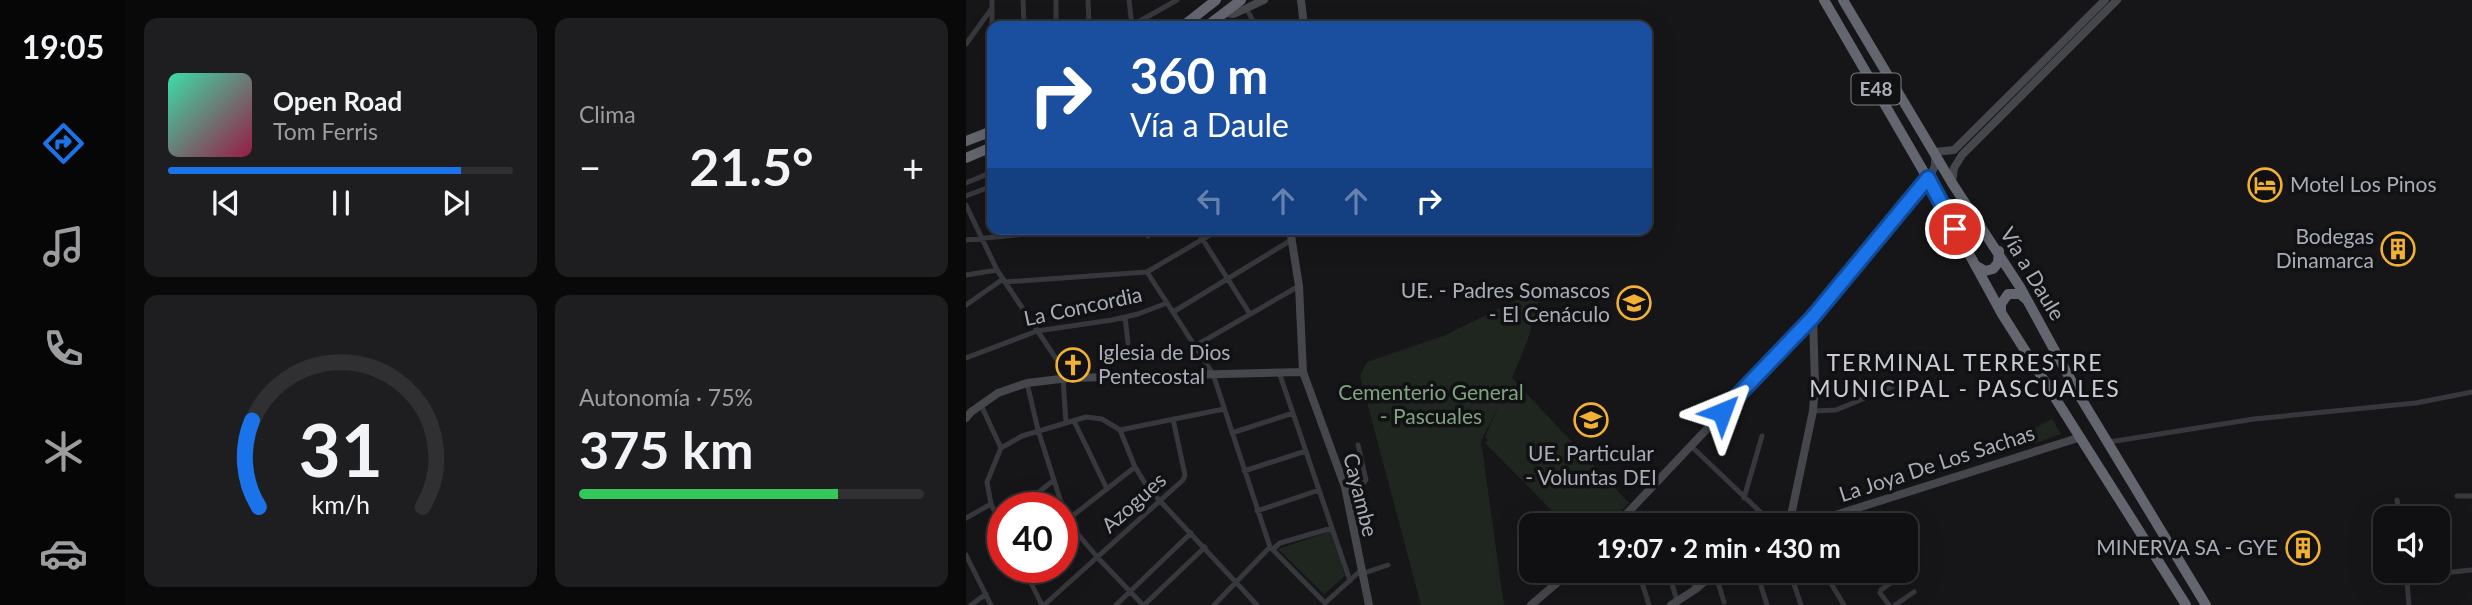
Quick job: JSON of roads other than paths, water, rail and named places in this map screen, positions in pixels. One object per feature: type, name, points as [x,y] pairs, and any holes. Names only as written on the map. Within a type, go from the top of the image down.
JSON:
[{"type":"highway","points":[[1190,21],[1216,0]]},
{"type":"highway","name":"Vía a Daule","points":[[1824,0],[1928,178],[2002,314],[2186,605]]},
{"type":"highway","name":"Vía a Daule","points":[[1843,0],[1952,183],[1998,251],[2079,395],[2206,605]]},
{"type":"highway","points":[[1214,21],[1244,5]]},
{"type":"highway","points":[[966,141],[987,133]]},
{"type":"highway","points":[[966,158],[987,149]]},
{"type":"highway","points":[[1974,265],[1981,270],[1993,269],[1998,263],[1998,251]]},
{"type":"highway","points":[[2002,314],[2001,304],[2008,294],[2020,294],[2029,303]]},
{"type":"street","points":[[992,0],[992,21]]},
{"type":"street","points":[[1023,0],[1024,21]]},
{"type":"street","points":[[1056,0],[1056,21]]},
{"type":"street","points":[[1088,0],[1089,21]]},
{"type":"street","points":[[1129,0],[1131,21]]},
{"type":"street","points":[[1160,0],[1161,9]]},
{"type":"street","points":[[1140,21],[1177,0]]},
{"type":"street","points":[[1198,0],[1202,12]]},
{"type":"street","points":[[1253,21],[1244,5],[1264,0]]},
{"type":"street","points":[[1300,0],[1304,21]]},
{"type":"street","points":[[1629,513],[1813,317],[1928,178],[1935,166],[1934,152],[1954,150],[2105,0]]},
{"type":"street","points":[[1952,183],[1954,168],[1962,155],[2117,0]]},
{"type":"street","points":[[966,44],[992,8]]},
{"type":"street","points":[[2052,51],[2059,59]]},
{"type":"street","points":[[966,183],[987,175]]},
{"type":"street","points":[[966,196],[987,187]]},
{"type":"street","points":[[966,205],[997,270],[1066,379],[1066,423]]},
{"type":"street","points":[[966,240],[1010,235]]},
{"type":"street","points":[[1200,235],[1250,314]]},
{"type":"street","points":[[966,305],[1004,281],[1147,272],[1210,235]]},
{"type":"street","name":"Cayambe","points":[[1292,235],[1299,286],[1303,372],[1345,487],[1369,605]]},
{"type":"street","points":[[1173,312],[1293,239]]},
{"type":"street","points":[[966,275],[997,270]]},
{"type":"street","points":[[1147,272],[1213,374],[1271,548],[1324,604],[1361,572],[1388,565]]},
{"type":"street","points":[[1195,346],[1299,286]]},
{"type":"street","name":"La Concordia","points":[[966,358],[1037,331],[1125,317],[1167,303]]},
{"type":"street","points":[[1125,317],[1128,343]]},
{"type":"street","points":[[1792,513],[1813,411],[1813,317]]},
{"type":"street","points":[[1279,372],[1350,581]]},
{"type":"street","points":[[966,418],[998,393],[1027,383],[1066,379],[1303,372]]},
{"type":"street","points":[[1027,383],[1057,492]]},
{"type":"street","points":[[1813,411],[1836,410],[1892,387]]},
{"type":"street","points":[[2109,442],[2253,419],[2416,403],[2472,392]]},
{"type":"street","points":[[981,405],[1001,447]]},
{"type":"street","points":[[1121,430],[1224,409]]},
{"type":"street","points":[[1232,433],[1293,413]]},
{"type":"street","points":[[989,492],[987,482],[1001,447],[1038,430],[1086,418],[1102,419],[1121,430],[1135,467],[1148,488],[1257,605]]},
{"type":"street","name":"Azogues","points":[[1043,605],[1183,480],[1185,475],[1173,419]]},
{"type":"street","points":[[1074,421],[1107,489]]},
{"type":"street","points":[[1744,498],[1762,436]]},
{"type":"street","name":"La Joya De Los Sachas","points":[[1842,513],[2081,437]]},
{"type":"street","points":[[1345,487],[1362,485],[1366,480],[1358,445]]},
{"type":"street","points":[[1692,446],[1761,513]]},
{"type":"street","points":[[1244,471],[1306,451]]},
{"type":"street","points":[[1078,512],[1135,467]]},
{"type":"street","points":[[1039,492],[1054,480]]},
{"type":"street","points":[[1257,511],[1319,490]]},
{"type":"street","points":[[2457,496],[2472,496]]},
{"type":"street","points":[[2397,500],[2398,506]]},
{"type":"street","points":[[966,518],[987,506]]},
{"type":"street","points":[[1214,605],[1271,548],[1332,528]]},
{"type":"street","points":[[1116,605],[1191,533]]},
{"type":"street","points":[[1078,536],[1144,605],[1205,547]]},
{"type":"street","points":[[967,559],[991,605]]},
{"type":"street","points":[[2450,571],[2471,570]]},
{"type":"street","points":[[1031,583],[1043,605]]},
{"type":"street","points":[[1531,605],[1557,583]]},
{"type":"street","points":[[1642,583],[1649,605]]},
{"type":"street","points":[[1670,583],[1674,603],[1703,583]]},
{"type":"street","points":[[1694,583],[1696,589]]},
{"type":"street","points":[[1719,583],[1724,602]]},
{"type":"street","points":[[1760,583],[1767,605]]},
{"type":"street","points":[[1794,583],[1801,605]]},
{"type":"street","points":[[1831,583],[1844,605]]},
{"type":"street","points":[[1889,605],[1880,593],[1890,583]]},
{"type":"street","points":[[2407,583],[2409,605]]},
{"type":"street","points":[[1895,605],[1914,592]]},
{"type":"street","points":[[971,605],[986,594]]},
{"type":"place","name":"Motel Los Pinos","points":[[2265,185]]},
{"type":"place","name":"Bodegas Dinamarca","points":[[2398,249]]},
{"type":"place","name":"UE. - Padres Somascos - El Cenáculo","points":[[1634,303]]},
{"type":"place","name":"Iglesia de Dios Pentecostal","points":[[1073,365]]},
{"type":"place","name":"UE. Particular - Voluntas DEI","points":[[1591,420]]},
{"type":"place","name":"MINERVA SA - GYE","points":[[2303,548]]},
{"type":"district","name":"TERMINAL TERRESTRE MUNICIPAL - PASCUALES","points":[[1965,376]]},
{"type":"park label","name":"Cementerio General - Pascuales","points":[[1431,405]]}]
